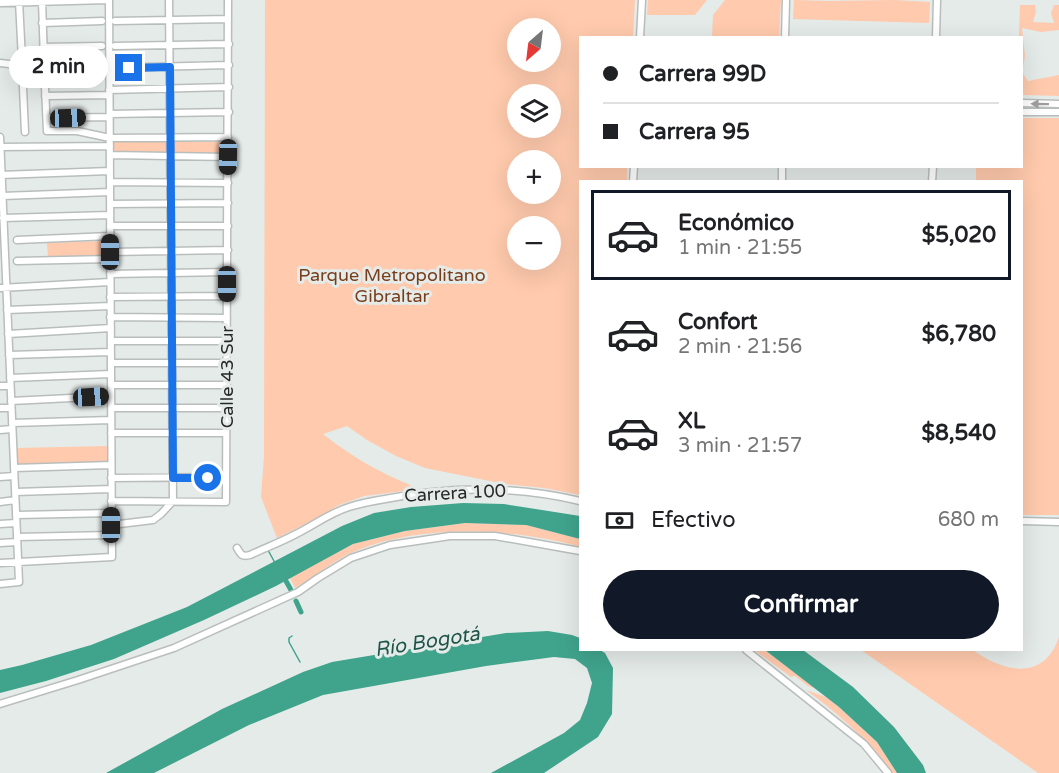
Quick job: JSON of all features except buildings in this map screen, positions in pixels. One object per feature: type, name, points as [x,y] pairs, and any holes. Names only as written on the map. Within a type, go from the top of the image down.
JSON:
[{"type":"street","points":[[0,3],[108,0],[112,557],[0,563]]},
{"type":"street","points":[[111,525],[153,520],[173,501],[169,0]]},
{"type":"street","name":"Calle 43 Sur","points":[[173,501],[226,502],[228,0]]},
{"type":"street","points":[[640,36],[642,0]]},
{"type":"street","points":[[785,36],[786,0]]},
{"type":"street","points":[[936,36],[937,0]]},
{"type":"street","points":[[19,1],[25,132]]},
{"type":"street","points":[[42,1],[47,131],[77,131],[110,138],[228,137]]},
{"type":"street","points":[[115,21],[228,19]]},
{"type":"street","points":[[42,23],[102,21]]},
{"type":"street","points":[[116,46],[229,44]]},
{"type":"street","points":[[43,47],[102,46]]},
{"type":"street","points":[[0,63],[170,67],[229,65]]},
{"type":"street","points":[[45,96],[229,87]]},
{"type":"street","points":[[1023,103],[1059,104]]},
{"type":"street","points":[[46,118],[229,112]]},
{"type":"street","points":[[1023,112],[1059,112]]},
{"type":"street","points":[[0,137],[3,288],[8,325],[19,582],[0,584]]},
{"type":"street","points":[[0,147],[110,146]]},
{"type":"street","points":[[110,155],[228,157]]},
{"type":"street","points":[[1,175],[110,171]]},
{"type":"street","points":[[110,182],[228,183]]},
{"type":"street","points":[[2,193],[110,192]]},
{"type":"street","points":[[110,204],[228,203]]},
{"type":"street","points":[[2,213],[110,215]]},
{"type":"street","points":[[110,226],[228,226]]},
{"type":"street","points":[[17,240],[110,236]]},
{"type":"street","points":[[110,252],[228,250]]},
{"type":"street","points":[[17,261],[110,259]]},
{"type":"street","points":[[110,274],[228,272]]},
{"type":"street","points":[[3,288],[110,282]]},
{"type":"street","points":[[110,297],[227,296]]},
{"type":"street","points":[[5,308],[110,306]]},
{"type":"street","points":[[110,317],[227,318]]},
{"type":"street","points":[[0,326],[8,325]]},
{"type":"street","points":[[8,334],[111,328]]},
{"type":"street","points":[[111,341],[227,341]]},
{"type":"street","points":[[0,344],[9,344]]},
{"type":"street","points":[[0,362],[9,358],[111,352]]},
{"type":"street","points":[[111,363],[227,363]]},
{"type":"street","points":[[10,378],[111,374]]},
{"type":"street","points":[[111,385],[227,385]]},
{"type":"street","points":[[0,386],[10,386]]},
{"type":"street","points":[[0,408],[11,404],[111,396]]},
{"type":"street","points":[[111,408],[227,408]]},
{"type":"street","points":[[0,430],[12,426],[111,420]]},
{"type":"street","points":[[111,433],[226,433]]},
{"type":"street","points":[[14,468],[111,465]]},
{"type":"street","points":[[0,477],[14,477]]},
{"type":"street","points":[[111,478],[226,477]]},
{"type":"street","points":[[15,492],[111,489]]},
{"type":"street","name":"Carrera 100","points":[[237,548],[241,555],[250,555],[349,507],[414,493],[473,489],[517,490],[579,501]]},
{"type":"street","points":[[0,502],[15,500]]},
{"type":"street","points":[[111,501],[173,501]]},
{"type":"street","points":[[16,515],[111,513]]},
{"type":"street","points":[[1023,522],[1059,522]]},
{"type":"street","points":[[0,525],[16,523]]},
{"type":"street","points":[[0,543],[111,535]]},
{"type":"street","points":[[0,704],[174,648],[298,592],[351,558],[390,545],[450,536],[495,536],[579,551]]},
{"type":"street","points":[[747,651],[864,744],[888,773]]},
{"type":"green space","name":"Parque Metropolitano Gibraltar","points":[[265,0],[635,0],[633,36],[579,36],[579,168],[627,168],[627,180],[579,180],[579,495],[505,484],[425,468],[396,456],[347,426],[323,434],[369,465],[420,489],[364,496],[339,505],[277,538],[261,497],[264,457]]},
{"type":"green space","points":[[648,0],[707,0],[695,15],[647,15]]},
{"type":"green space","points":[[725,0],[781,0],[779,36],[712,36],[713,15]]},
{"type":"green space","points":[[794,0],[930,2],[929,23],[793,19]]},
{"type":"green space","points":[[1020,5],[1035,5],[1036,12],[1033,22],[1054,23],[1051,13],[1054,5],[1059,5],[1059,30],[1041,32],[1022,28],[1023,36],[1019,36]]},
{"type":"green space","points":[[1023,37],[1025,56],[1023,67]]},
{"type":"green space","points":[[1023,74],[1028,81],[1059,75],[1059,96],[1023,95]]},
{"type":"green space","points":[[1023,118],[1059,118],[1059,515],[1023,515],[1023,180],[976,180],[976,168],[1023,168]]},
{"type":"green space","points":[[113,140],[222,142],[221,153],[113,151]]},
{"type":"green space","points":[[107,241],[108,256],[48,258],[47,243]]},
{"type":"green space","points":[[108,446],[109,464],[18,467],[17,448]]},
{"type":"green space","points":[[465,523],[526,525],[579,539],[579,547],[527,536],[498,533],[439,533],[411,536],[358,550],[295,588],[290,578],[353,544],[405,531]]},
{"type":"green space","points":[[1059,637],[1059,773],[1038,773],[862,651],[974,651],[997,664],[1022,669],[1033,667],[1043,661],[1052,651]]},
{"type":"green space","points":[[755,651],[766,651],[817,689],[808,686],[795,676],[791,677]]},
{"type":"green space","points":[[806,690],[826,697],[839,707],[877,742],[897,773],[891,773],[873,749],[852,728]]},
{"type":"shaded area","points":[[463,503],[504,504],[579,516],[579,539],[526,525],[465,523],[405,531],[353,544],[276,586],[114,659],[0,693],[0,670],[91,645],[187,607],[342,526],[374,513],[411,507]]},
{"type":"shaded area","points":[[548,631],[572,635],[579,638],[579,651],[602,651],[613,668],[612,714],[598,737],[544,773],[491,773],[564,733],[580,720],[592,683],[587,668],[575,659],[554,657],[486,666],[323,695],[249,725],[154,773],[106,773],[222,709],[303,672],[332,662],[506,633]]},
{"type":"shaded area","points":[[766,651],[804,651],[853,687],[894,727],[923,765],[926,773],[897,773],[877,742],[839,707]]},
{"type":"waterway","points":[[268,550],[275,563]]},
{"type":"waterway","points":[[282,574],[291,590]]},
{"type":"waterway","points":[[296,601],[301,612]]},
{"type":"waterway","points":[[292,636],[289,642],[300,662]]},
{"type":"route","points":[[129,68],[170,67],[173,478],[208,478]]},
{"type":"water label","name":"Río Bogotá","points":[[427,641]]}]
